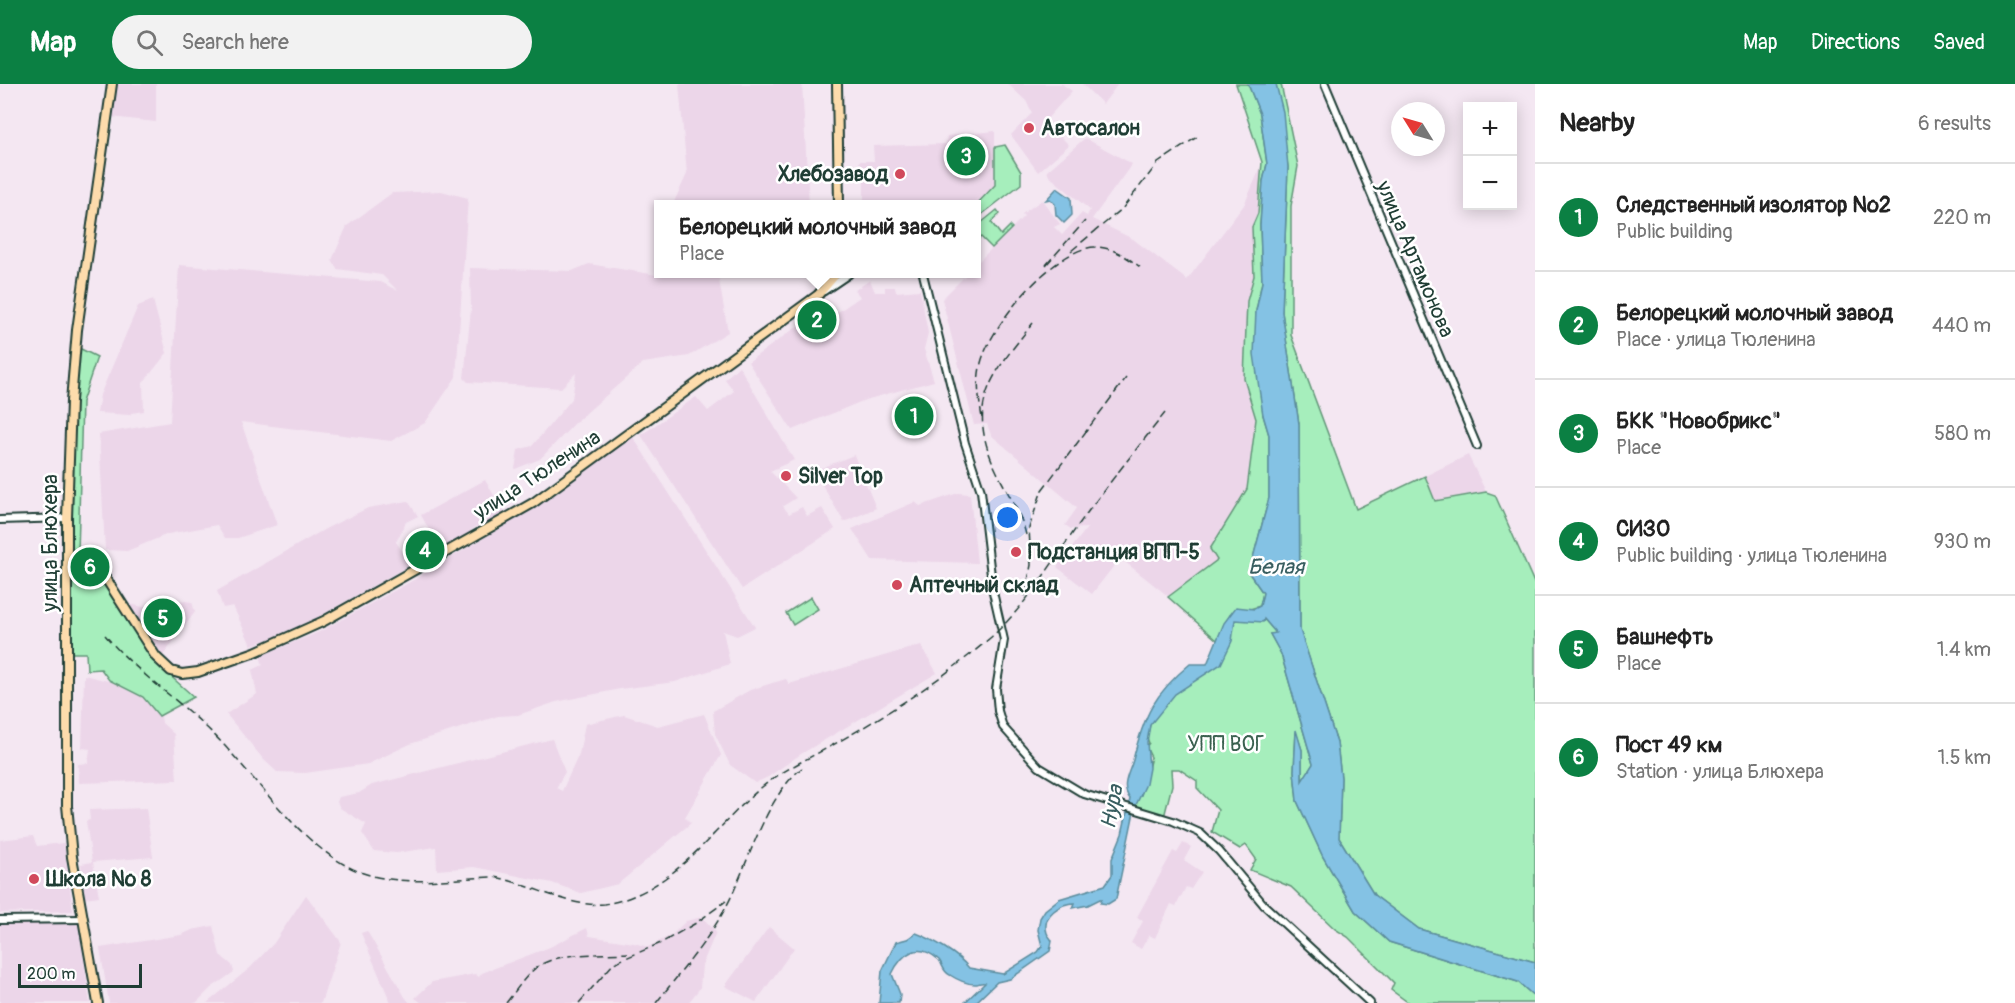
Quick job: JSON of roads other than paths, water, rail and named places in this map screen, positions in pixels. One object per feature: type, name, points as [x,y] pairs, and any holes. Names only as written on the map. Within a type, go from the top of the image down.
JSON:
[{"type":"main road","name":"улица Блюхера","points":[[98,1003],[72,856],[67,802],[68,518],[71,401],[77,330],[112,84]]},
{"type":"main road","points":[[837,84],[839,200]]},
{"type":"main road","name":"улица Тюленина","points":[[68,560],[84,557],[98,566],[156,657],[171,671],[182,674],[198,672],[255,652],[324,621],[533,503],[818,295],[832,278]]},
{"type":"street","name":"улица Артамонова","points":[[1325,84],[1477,446]]},
{"type":"street","name":"улица Тюленина","points":[[818,295],[842,278]]},
{"type":"street","points":[[924,278],[965,443],[982,498],[993,592],[1004,640],[996,689],[998,711],[1003,727],[1039,767],[1055,779],[1084,794],[1186,826],[1200,833],[1220,851],[1264,905],[1370,1003]]},
{"type":"street","points":[[0,520],[68,518]]},
{"type":"street","points":[[0,920],[83,919]]},
{"type":"water","name":"Белая","points":[[1248,84],[1276,84],[1283,112],[1288,167],[1282,312],[1299,424],[1300,630],[1337,743],[1341,778],[1339,838],[1374,895],[1419,929],[1535,962],[1535,997],[1518,982],[1389,942],[1355,911],[1323,857],[1297,801],[1294,771],[1296,730],[1302,750],[1302,781],[1313,764],[1281,654],[1270,634],[1276,633],[1264,619],[1263,622],[1235,620],[1232,641],[1221,664],[1175,694],[1150,725],[1147,742],[1149,768],[1146,784],[1135,807],[1116,899],[1108,904],[1100,903],[1102,899],[1100,899],[1088,905],[1073,908],[1075,903],[1058,908],[1047,921],[1047,933],[1052,941],[1050,951],[1010,979],[997,982],[975,1003],[964,1003],[985,983],[974,984],[959,980],[948,974],[939,960],[931,954],[918,951],[906,955],[892,974],[900,994],[899,1003],[879,1003],[882,971],[896,942],[916,933],[958,957],[969,968],[1003,974],[1038,952],[1042,946],[1038,930],[1040,918],[1045,910],[1059,899],[1105,885],[1112,875],[1112,859],[1122,834],[1130,799],[1127,794],[1126,780],[1141,730],[1152,706],[1167,685],[1190,664],[1207,664],[1224,623],[1236,607],[1254,609],[1260,606],[1263,593],[1249,573],[1269,498],[1269,435],[1263,415],[1254,354],[1256,311],[1262,282],[1260,225],[1263,181],[1267,164],[1260,114]]},
{"type":"water","points":[[1057,188],[1071,198],[1072,215],[1064,223],[1056,215],[1055,204],[1050,199],[1046,200]]},
{"type":"railway","points":[[1071,251],[1122,209],[1158,163],[1197,137]]},
{"type":"railway","points":[[1046,265],[1085,221]]},
{"type":"railway","points":[[982,418],[979,377],[987,347],[1010,310],[1043,274],[1061,260],[1079,251],[1095,247],[1114,251],[1140,267]]},
{"type":"railway","points":[[1026,535],[1017,510],[987,448],[983,427],[983,409],[987,392],[995,375],[1033,323]]},
{"type":"railway","points":[[1025,596],[1031,565],[1029,528],[1042,490],[1126,378]]},
{"type":"railway","points":[[105,635],[141,671],[205,726],[299,829],[341,862],[363,873],[395,880],[428,881],[494,877],[562,899],[604,904],[629,898],[671,874],[771,780],[898,706],[954,667],[990,638],[1018,610],[1087,513],[1165,413]]},
{"type":"railway","points":[[656,1003],[718,922],[767,815],[777,797],[802,768]]},
{"type":"railway","points":[[579,1003],[614,963],[661,943],[696,923],[726,901]]},
{"type":"railway","points":[[506,1003],[528,975],[546,962],[569,956],[628,953]]},
{"type":"place","name":"Автосалон","points":[[1029,128]]},
{"type":"place","name":"БКК \"Новобрикс\"","points":[[966,156]]},
{"type":"place","name":"Хлебозавод","points":[[900,174]]},
{"type":"place","name":"Белорецкий молочный завод","points":[[817,320]]},
{"type":"place","name":"Следственный изолятор №2","points":[[914,416]]},
{"type":"place","name":"Silver Top","points":[[786,476]]},
{"type":"place","name":"СИЗО","points":[[425,550]]},
{"type":"place","name":"Подстанция ВПП-5","points":[[1016,552]]},
{"type":"place","name":"Пост 49 км","points":[[90,567]]},
{"type":"place","name":"Аптечный склад","points":[[897,585]]},
{"type":"place","name":"Башнефть","points":[[163,618]]},
{"type":"place","name":"Школа № 8","points":[[34,879]]},
{"type":"park label","name":"УПП ВОГ","points":[[1226,744]]},
{"type":"water label","name":"Нура","points":[[1112,807]]}]
